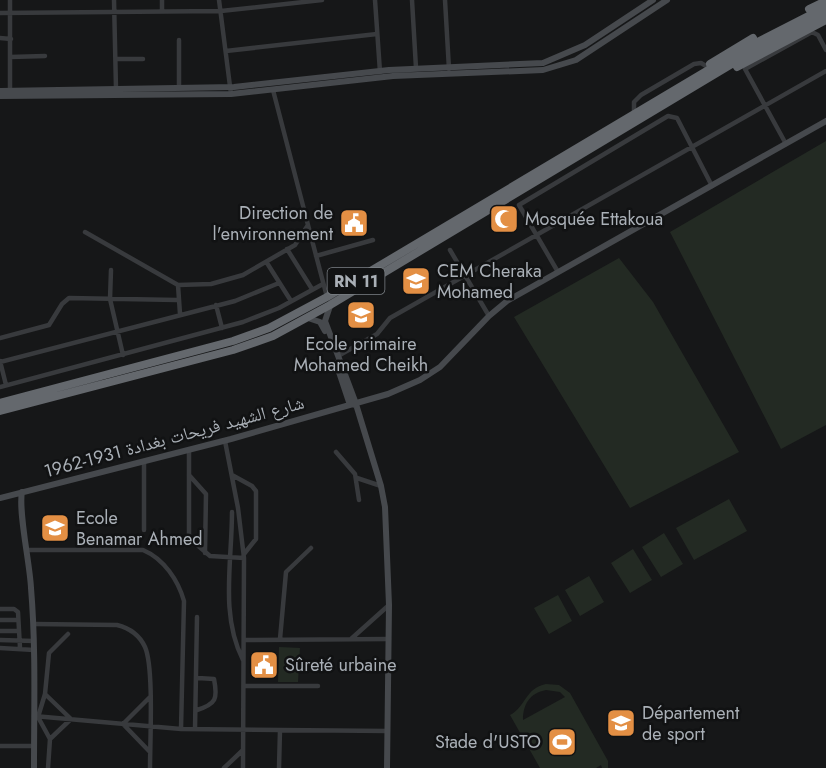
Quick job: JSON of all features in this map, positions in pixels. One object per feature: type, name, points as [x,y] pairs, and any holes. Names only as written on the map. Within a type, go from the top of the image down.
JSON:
[{"type":"highway","points":[[680,87],[706,66],[736,47],[826,0]]},
{"type":"highway","name":"RN 11","points":[[0,411],[232,350],[273,336],[308,318],[329,301],[634,113],[775,32],[826,7]]},
{"type":"highway","name":"RN 11","points":[[0,403],[233,341],[269,328],[329,301],[763,46],[826,13]]},
{"type":"highway","points":[[658,109],[678,101],[771,48],[826,20]]},
{"type":"street","points":[[10,0],[10,94]]},
{"type":"street","points":[[114,0],[116,90]]},
{"type":"street","points":[[162,0],[162,11]]},
{"type":"street","points":[[219,0],[231,90]]},
{"type":"street","points":[[256,0],[256,7]]},
{"type":"street","points":[[0,13],[221,11],[284,2],[322,0]]},
{"type":"street","points":[[375,0],[380,74]]},
{"type":"street","points":[[412,0],[416,68]]},
{"type":"street","points":[[445,0],[449,70]]},
{"type":"street","points":[[0,96],[179,88],[231,90],[380,74],[553,60],[585,45],[653,0]]},
{"type":"street","points":[[0,91],[10,94],[273,90],[416,68],[526,72],[555,68],[588,52],[667,0]]},
{"type":"street","points":[[786,144],[746,72],[747,67],[812,32],[818,35],[826,50]]},
{"type":"street","points":[[226,51],[377,34]]},
{"type":"street","points":[[0,39],[10,39]]},
{"type":"street","points":[[179,40],[179,88]]},
{"type":"street","points":[[10,57],[45,56]]},
{"type":"street","points":[[116,59],[143,58]]},
{"type":"street","points":[[634,113],[634,102],[641,95],[694,64],[701,63],[706,66]]},
{"type":"street","points":[[336,357],[377,334],[390,318],[826,71]]},
{"type":"street","points":[[273,90],[329,301],[325,321],[350,402],[355,405],[381,486],[387,530],[389,605],[387,768]]},
{"type":"street","points":[[558,272],[519,205],[668,116],[676,117],[711,186]]},
{"type":"street","name":"شارع الشهيد فريحات بغدادة 1931-1962","points":[[2,498],[225,441],[388,394],[432,373],[507,301],[826,122]]},
{"type":"street","points":[[85,232],[178,285],[211,284],[243,275],[267,263],[295,245],[308,225]]},
{"type":"street","points":[[316,256],[373,240]]},
{"type":"street","points":[[287,249],[312,289]]},
{"type":"street","points":[[450,250],[489,316]]},
{"type":"street","points":[[267,263],[291,301]]},
{"type":"street","points":[[111,270],[110,299],[123,355]]},
{"type":"street","points":[[279,283],[216,305],[0,362],[3,386],[222,328],[267,313],[323,284]]},
{"type":"street","points":[[178,285],[177,300],[180,314]]},
{"type":"street","points":[[0,338],[49,325],[62,304],[69,298],[177,300]]},
{"type":"street","points":[[216,305],[222,328]]},
{"type":"street","points":[[308,318],[316,319],[322,324],[336,357]]},
{"type":"street","points":[[225,441],[244,556],[243,768]]},
{"type":"street","points":[[189,450],[188,535],[205,554],[232,558],[244,556],[256,539],[257,494],[252,486],[232,475]]},
{"type":"street","points":[[336,452],[357,478],[381,486]]},
{"type":"street","points":[[144,461],[144,530]]},
{"type":"street","points":[[189,475],[206,494],[205,554]]},
{"type":"street","points":[[357,478],[359,500]]},
{"type":"street","points":[[22,492],[20,506],[28,550],[34,624],[36,716],[34,768]]},
{"type":"street","points":[[2,498],[20,506]]},
{"type":"street","points":[[232,513],[229,619],[235,645],[244,662]]},
{"type":"street","points":[[280,639],[286,572],[311,548]]},
{"type":"street","points":[[28,550],[143,550],[157,558],[170,572],[180,588],[184,601],[181,729]]},
{"type":"street","points":[[351,639],[389,605]]},
{"type":"street","points":[[0,609],[17,610],[20,648]]},
{"type":"street","points":[[195,729],[198,678],[197,616]]},
{"type":"street","points":[[0,620],[18,620]]},
{"type":"street","points":[[34,624],[106,624],[129,628],[138,636],[148,658],[150,768]]},
{"type":"street","points":[[0,631],[19,631]]},
{"type":"street","points":[[36,716],[45,694],[49,653],[68,634]]},
{"type":"street","points":[[244,640],[389,639]]},
{"type":"street","points":[[0,640],[34,641]]},
{"type":"street","points":[[0,648],[34,650]]},
{"type":"street","points":[[197,710],[214,704],[215,691],[214,679],[198,678]]},
{"type":"street","points":[[244,686],[318,686]]},
{"type":"street","points":[[45,694],[71,719]]},
{"type":"street","points":[[123,724],[149,698]]},
{"type":"street","points":[[36,716],[181,729],[388,731]]},
{"type":"street","points":[[36,716],[50,739],[48,768]]},
{"type":"street","points":[[50,739],[71,719]]},
{"type":"street","points":[[123,724],[150,752]]},
{"type":"street","points":[[279,768],[280,730]]},
{"type":"street","points":[[0,746],[34,746]]},
{"type":"street","points":[[224,768],[243,750]]},
{"type":"shaded area","points":[[826,141],[826,425],[781,449],[670,232]]},
{"type":"shaded area","points":[[619,258],[653,302],[739,452],[630,508],[514,317]]},
{"type":"shaded area","points":[[729,499],[747,531],[694,560],[676,528]]},
{"type":"shaded area","points":[[664,533],[683,564],[661,577],[642,547]]},
{"type":"shaded area","points":[[633,549],[652,580],[630,593],[611,563]]},
{"type":"shaded area","points":[[589,576],[604,602],[580,616],[565,590]]},
{"type":"shaded area","points":[[558,595],[572,621],[549,634],[534,608]]},
{"type":"shaded area","points":[[279,647],[300,648],[298,682],[278,682]]},
{"type":"shaded area","name":"Stade d'USTO","points":[[559,685],[570,693],[608,761],[608,768],[602,768],[601,765],[596,768],[540,768],[510,715],[539,686]],"holes":[[[540,691],[560,692],[565,697],[523,720],[528,700]]]},
{"type":"place","name":"Mosquée Ettakoua","points":[[504,219]]},
{"type":"place","name":"Direction de l'environnement","points":[[354,223]]},
{"type":"place","name":"CEM Cheraka Mohamed","points":[[416,281]]},
{"type":"place","name":"Ecole primaire Mohamed Cheikh","points":[[361,315]]},
{"type":"place","name":"Ecole Benamar Ahmed","points":[[55,528]]},
{"type":"place","name":"Sûreté urbaine","points":[[264,665]]},
{"type":"place","name":"Département de sport","points":[[621,723]]},
{"type":"place","name":"Stade d'USTO","points":[[562,742]]}]
